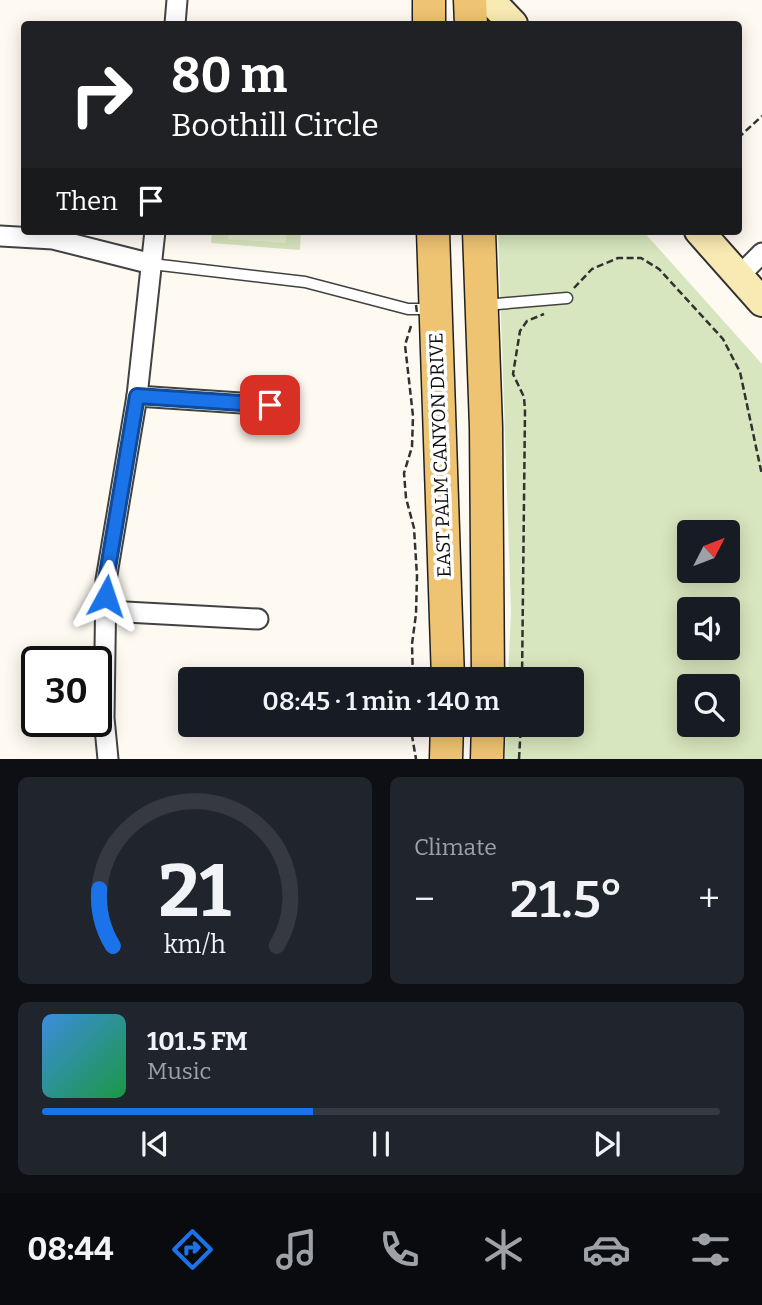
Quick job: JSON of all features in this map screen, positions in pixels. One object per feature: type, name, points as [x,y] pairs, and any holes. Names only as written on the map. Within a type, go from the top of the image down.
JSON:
[{"type":"main road","points":[[429,0],[429,21]]},
{"type":"main road","points":[[470,0],[471,21]]},
{"type":"main road","points":[[491,0],[510,21]]},
{"type":"main road","name":"EAST PALM CANYON DRIVE","points":[[433,235],[448,667]]},
{"type":"main road","points":[[479,235],[486,427],[488,667]]},
{"type":"main road","points":[[703,235],[762,302]]},
{"type":"main road","points":[[446,759],[447,737]]},
{"type":"main road","points":[[487,759],[488,737]]},
{"type":"street","points":[[175,21],[177,0]]},
{"type":"street","points":[[108,759],[104,718],[106,580],[137,396],[155,235]]},
{"type":"street","points":[[0,236],[53,239],[152,264]]},
{"type":"street","points":[[739,276],[762,253]]},
{"type":"street","points":[[137,396],[270,405]]},
{"type":"street","points":[[107,611],[258,619]]},
{"type":"lane","points":[[152,264],[305,282],[408,309],[419,309]]},
{"type":"lane","points":[[497,304],[567,298]]},
{"type":"path","points":[[742,134],[762,116]]},
{"type":"path","points":[[522,667],[526,411],[524,397],[513,374],[520,331],[527,321],[558,310],[592,269],[618,258],[641,258],[659,269],[723,339],[740,372],[762,475]]},
{"type":"path","points":[[412,323],[405,345],[412,407],[412,447],[404,472],[406,498],[414,527],[417,576],[413,667]]},
{"type":"path","points":[[412,737],[416,759]]},
{"type":"path","points":[[519,759],[520,737]]},
{"type":"green space","points":[[212,235],[301,235],[300,250],[211,243]]},
{"type":"green space","points":[[228,235],[287,235],[286,243],[228,239]]},
{"type":"green space","points":[[498,235],[647,235],[762,364],[762,759],[505,759],[506,737],[584,737],[584,667],[509,667],[511,610]]},
{"type":"route","points":[[106,596],[106,580],[137,396],[270,405]]}]
